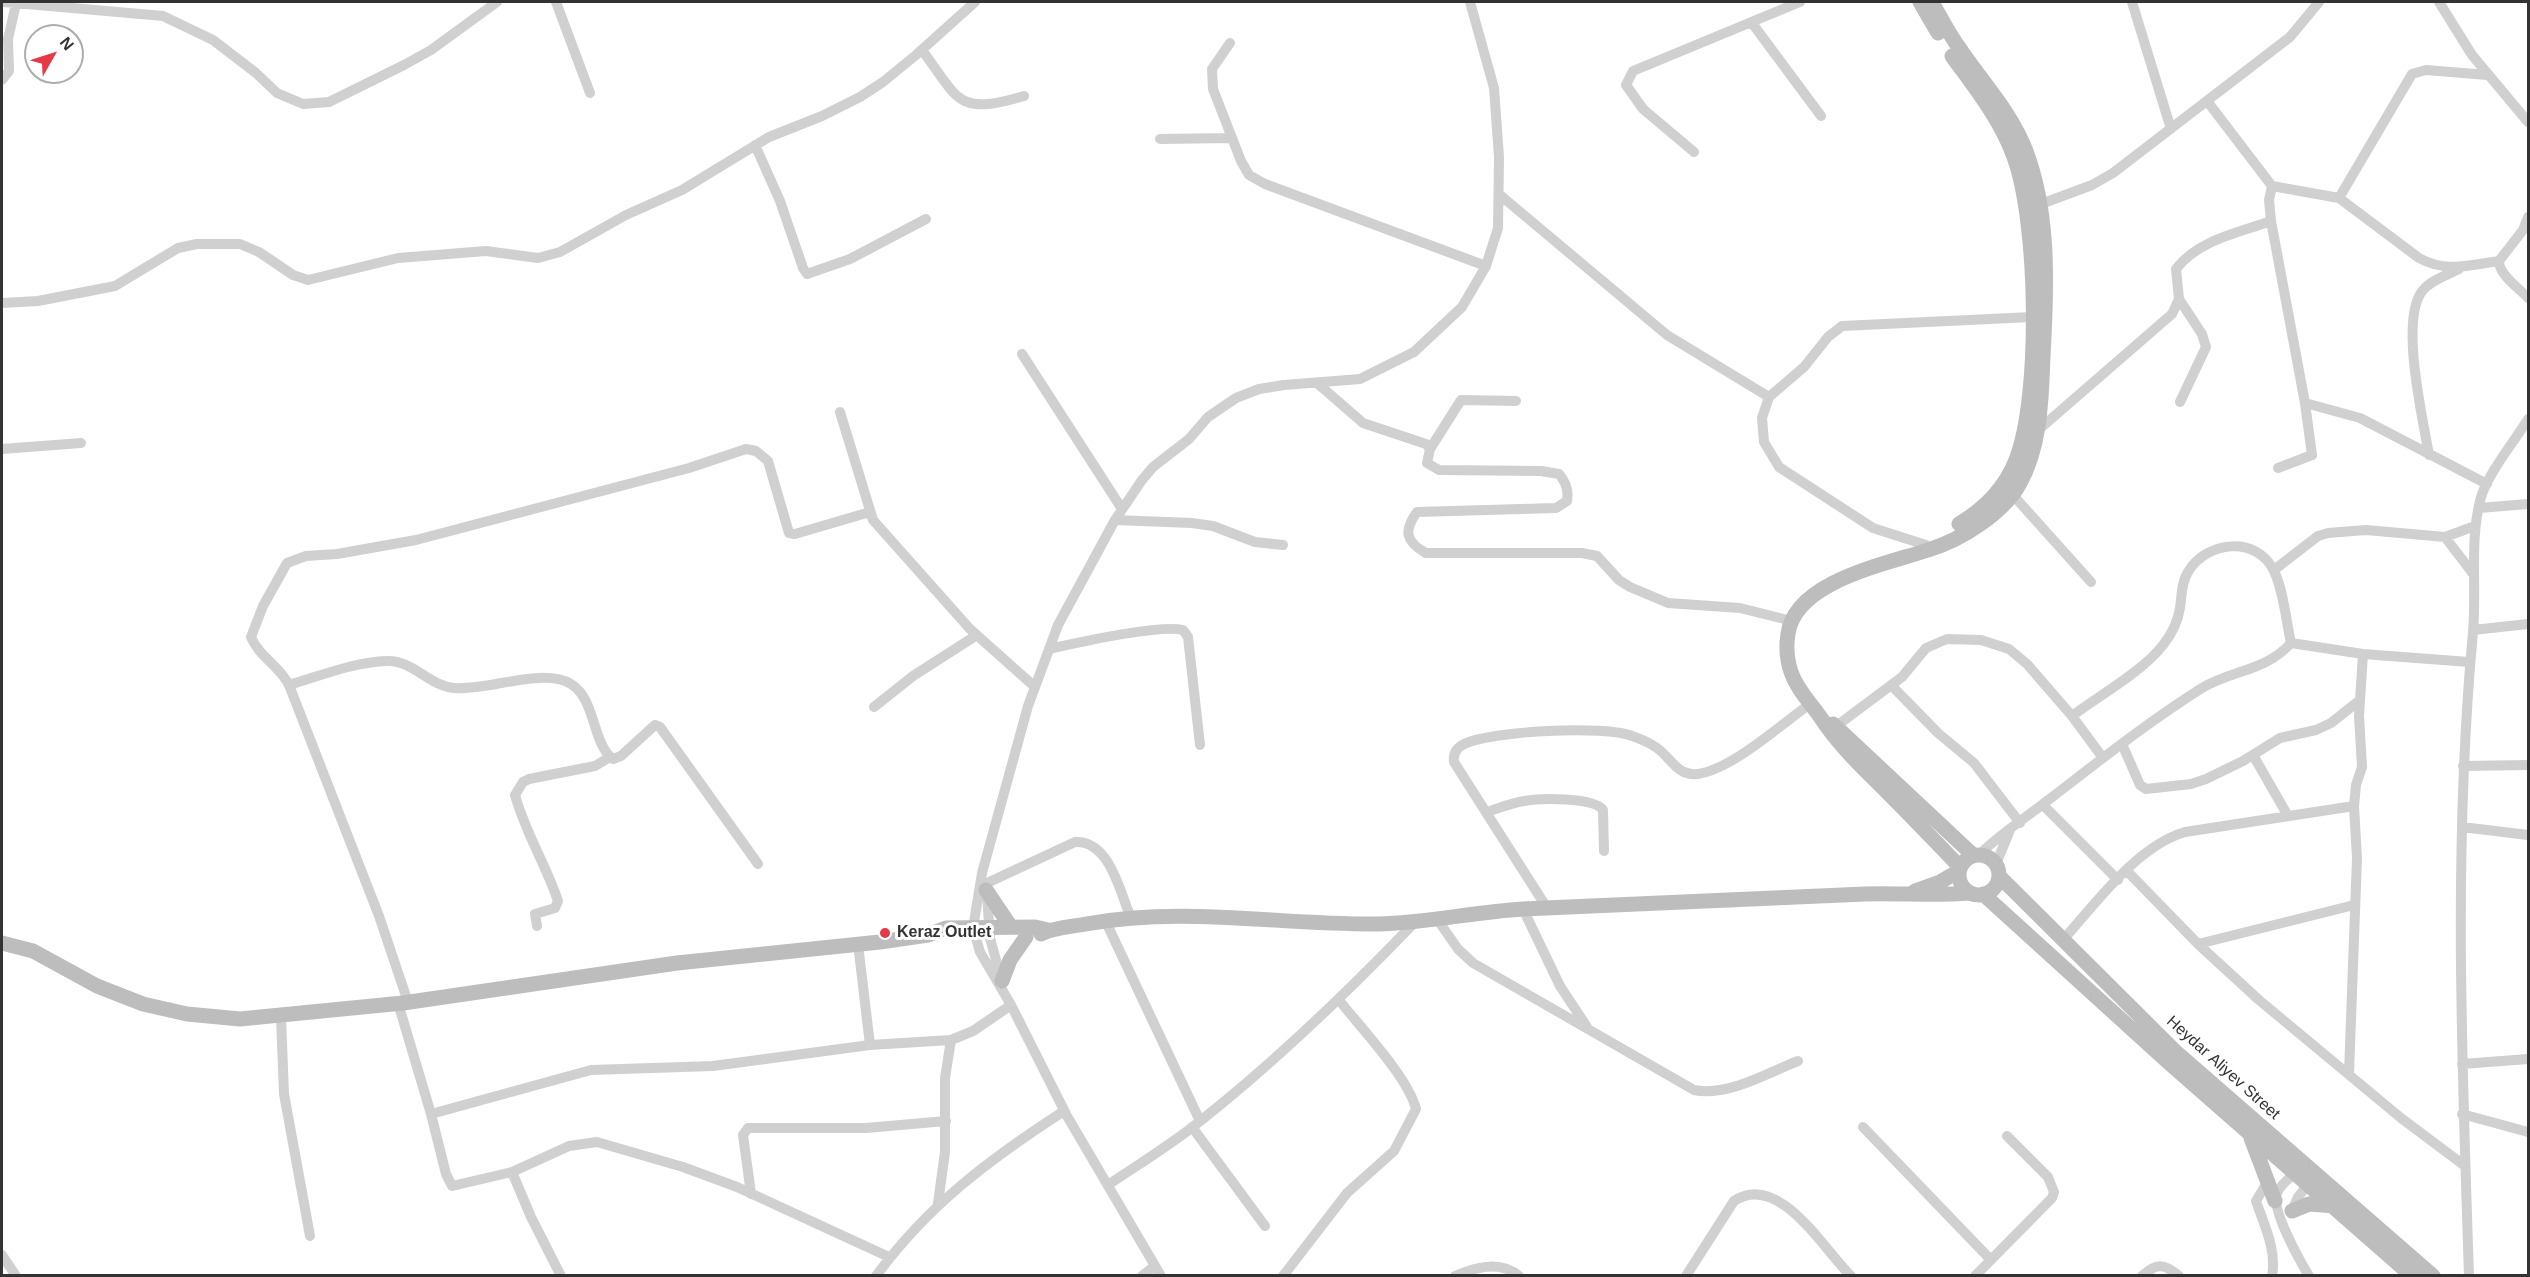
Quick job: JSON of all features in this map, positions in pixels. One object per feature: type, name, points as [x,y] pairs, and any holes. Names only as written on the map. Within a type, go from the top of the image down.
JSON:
[{"type":"main road","points":[[1920,2],[2026,151],[2040,204],[2044,237],[2045,309],[2036,432],[2029,465],[2012,494],[1972,528],[1831,585],[1812,596],[1792,621],[1787,636],[1788,658],[1798,687],[1810,704],[1960,869],[1961,884],[1976,893]]},
{"type":"main road","points":[[1924,549],[1983,507],[2002,487],[2015,461],[2024,435],[2032,317],[2030,237],[2021,179],[2009,130],[1932,2]]},
{"type":"main road","points":[[982,933],[1026,937],[1048,930],[1105,920],[1185,915],[1343,924],[1414,922],[1523,909],[1909,893],[1923,895],[1976,893],[1992,890],[1997,870],[1990,858],[1976,855],[1829,726]]},
{"type":"main road","points":[[1909,893],[1940,882],[1960,869],[1966,859],[1976,855]]},
{"type":"main road","name":"Heydar Aliyev Street","points":[[1997,870],[2063,940],[2177,1053],[2433,1275]]},
{"type":"main road","points":[[984,883],[1011,927]]},
{"type":"main road","name":"Heydar Aliyev Street","points":[[1976,893],[2336,1206],[2412,1275]]},
{"type":"main road","points":[[2,943],[33,951],[121,997],[165,1010],[240,1019],[281,1017],[403,1003],[677,963],[928,935],[939,939],[1011,927],[1035,927],[1048,930]]},
{"type":"main road","points":[[1002,986],[1010,960],[1026,937]]},
{"type":"main road","points":[[2249,1132],[2275,1201]]},
{"type":"main road","points":[[2292,1211],[2309,1204],[2336,1206]]},
{"type":"street","points":[[4,2],[163,16],[213,40],[256,73],[277,93],[303,104],[329,102],[404,65],[431,50],[497,2]]},
{"type":"street","points":[[556,2],[590,93]]},
{"type":"street","points":[[2,303],[38,301],[115,286],[178,248],[196,244],[240,244],[259,252],[293,275],[308,280],[398,258],[486,250],[538,258],[569,249],[626,214],[682,190],[754,145],[860,97],[883,82],[922,50],[975,2]]},
{"type":"street","points":[[1142,1275],[1158,1271],[1064,1111],[1002,986],[982,933],[984,883],[1035,687],[1063,614],[1115,520],[1153,467],[1189,439],[1220,407],[1259,389],[1360,380],[1414,352],[1462,307],[1486,266],[1496,239],[1500,195],[1494,88],[1470,2]]},
{"type":"street","points":[[1694,152],[1642,109],[1626,85],[1629,76],[1633,71],[1800,2]]},
{"type":"street","points":[[2132,2],[2172,129]]},
{"type":"street","points":[[2040,204],[2092,185],[2172,129],[2290,37],[2319,2]]},
{"type":"street","points":[[2439,2],[2487,75],[2529,122]]},
{"type":"street","points":[[2,80],[9,71],[8,39],[15,4]]},
{"type":"street","points":[[1752,23],[1821,117]]},
{"type":"street","points":[[1230,43],[1211,74],[1213,88],[1231,138],[1249,175],[1256,180],[1486,266]]},
{"type":"street","points":[[922,50],[956,96],[965,103],[992,104],[1024,96]]},
{"type":"street","points":[[2339,198],[2412,74],[2426,70],[2487,75]]},
{"type":"street","points":[[2207,101],[2272,186],[2339,198],[2426,262],[2441,267],[2463,267],[2499,261]]},
{"type":"street","points":[[1160,139],[1231,138]]},
{"type":"street","points":[[754,145],[780,201],[807,274],[850,259],[926,219]]},
{"type":"street","points":[[2272,186],[2269,200],[2271,221],[2305,403],[2312,455],[2278,468]]},
{"type":"street","points":[[1500,195],[1667,335],[1769,397]]},
{"type":"street","points":[[2529,217],[2499,261],[2499,267],[2504,274],[2529,298]]},
{"type":"street","points":[[2180,402],[2206,347],[2202,334],[2179,299],[2176,269],[2196,248],[2271,221]]},
{"type":"street","points":[[2429,455],[2414,363],[2413,326],[2416,304],[2421,292],[2429,284],[2463,267]]},
{"type":"street","points":[[2036,432],[2172,314],[2179,299]]},
{"type":"street","points":[[1924,549],[1873,528],[1779,467],[1769,453],[1762,430],[1762,418],[1769,397],[1804,367],[1828,337],[1842,326],[2032,317]]},
{"type":"street","points":[[1022,354],[1122,509]]},
{"type":"street","points":[[1317,383],[1363,423],[1419,440],[1430,449]]},
{"type":"street","points":[[1516,401],[1461,400],[1430,449],[1427,463],[1438,470],[1559,474],[1565,481],[1569,494],[1563,506],[1417,512],[1407,527],[1407,538],[1413,546],[1426,553],[1582,553],[1597,556],[1619,580],[1630,587],[1668,603],[1740,608],[1792,621]]},
{"type":"street","points":[[2305,403],[2360,418],[2487,484]]},
{"type":"street","points":[[840,412],[870,512],[877,525],[977,635],[1035,687]]},
{"type":"street","points":[[2469,1275],[2462,1114],[2462,827],[2463,766],[2473,630],[2475,526],[2487,484],[2529,419]]},
{"type":"street","points":[[2,448],[81,443]]},
{"type":"street","points":[[870,512],[795,534],[789,533],[768,461],[756,450],[746,449],[689,468],[416,540],[292,560],[280,572],[251,637],[289,685],[379,915],[403,1003],[410,1051],[431,1114],[446,1174],[452,1186],[512,1172],[569,1146],[597,1142],[683,1167],[751,1194],[889,1257]]},
{"type":"street","points":[[2012,494],[2091,582]]},
{"type":"street","points":[[2479,508],[2529,504]]},
{"type":"street","points":[[1115,520],[1213,526],[1255,542],[1283,545]]},
{"type":"street","points":[[2274,570],[2318,536],[2328,532],[2366,530],[2445,537],[2456,530],[2475,526]]},
{"type":"street","points":[[2445,537],[2474,575]]},
{"type":"street","points":[[2072,716],[2148,660],[2163,644],[2177,622],[2187,573],[2203,556],[2220,547],[2236,545],[2254,551],[2269,562],[2274,570],[2291,643]]},
{"type":"street","points":[[2473,630],[2529,624]]},
{"type":"street","points":[[1049,649],[1087,640],[1166,629],[1183,630],[1188,637],[1200,745]]},
{"type":"street","points":[[874,707],[913,676],[977,635]]},
{"type":"street","points":[[1829,726],[1891,685],[1909,670],[1920,654],[1933,643],[1947,639],[1981,640],[1994,642],[2016,654],[2072,716],[2103,758]]},
{"type":"street","points":[[2291,643],[2363,654],[2469,662]]},
{"type":"street","points":[[1976,855],[2122,744],[2210,683],[2254,669],[2277,656],[2291,643]]},
{"type":"street","points":[[2349,1073],[2357,858],[2354,806],[2356,785],[2362,766],[2360,700],[2363,654]]},
{"type":"street","points":[[289,685],[350,668],[387,661],[408,666],[436,683],[452,688],[486,687],[546,679],[563,681],[576,687],[584,697],[610,757]]},
{"type":"street","points":[[1891,685],[1938,733],[1969,758],[2020,822]]},
{"type":"street","points":[[2122,744],[2140,785],[2146,789],[2192,784],[2253,755],[2280,738],[2316,730],[2331,723],[2360,700]]},
{"type":"street","points":[[1547,908],[1454,762],[1453,755],[1465,743],[1565,730],[1616,731],[1658,748],[1678,770],[1695,774],[1737,756],[1810,704]]},
{"type":"street","points":[[537,926],[535,914],[555,908],[558,901],[550,877],[519,812],[514,795],[523,782],[529,778],[595,766],[610,757],[617,759],[655,725],[660,727],[758,864]]},
{"type":"street","points":[[2253,755],[2288,816]]},
{"type":"street","points":[[2463,766],[2529,765]]},
{"type":"street","points":[[1487,812],[1523,801],[1540,799],[1596,804],[1603,810],[1604,851]]},
{"type":"street","points":[[2043,805],[2118,880]]},
{"type":"street","points":[[2063,940],[2153,846],[2175,835],[2354,806]]},
{"type":"street","points":[[2462,827],[2529,836]]},
{"type":"street","points":[[1997,870],[2010,830]]},
{"type":"street","points":[[984,883],[1075,842],[1083,841],[1105,857],[1131,918]]},
{"type":"street","points":[[2127,871],[2198,944],[2259,1000],[2401,1118],[2465,1166]]},
{"type":"street","points":[[984,883],[982,933],[1002,986]]},
{"type":"street","points":[[2198,944],[2354,905]]},
{"type":"street","points":[[1523,909],[1560,986],[1589,1029]]},
{"type":"street","points":[[1437,919],[1458,948],[1473,963],[1683,1085],[1707,1093],[1721,1091],[1798,1061]]},
{"type":"street","points":[[1105,920],[1196,1124],[1265,1226]]},
{"type":"street","points":[[1108,1185],[1196,1124],[1339,1000],[1414,922]]},
{"type":"street","points":[[858,944],[870,1045]]},
{"type":"street","points":[[1282,1275],[1347,1193],[1394,1151],[1416,1108],[1411,1096],[1389,1064],[1339,1000]]},
{"type":"street","points":[[431,1114],[591,1070],[713,1066],[870,1045],[951,1040],[973,1031],[1011,1005]]},
{"type":"street","points":[[281,1017],[285,1094],[310,1236]]},
{"type":"street","points":[[938,1203],[946,1121],[945,1078],[951,1040]]},
{"type":"street","points":[[2462,1064],[2529,1059]]},
{"type":"street","points":[[876,1275],[889,1257],[938,1203],[1019,1140],[1064,1111]]},
{"type":"street","points":[[2462,1114],[2529,1132]]},
{"type":"street","points":[[751,1194],[743,1135],[748,1128],[866,1128],[946,1121]]},
{"type":"street","points":[[1863,1127],[1991,1260]]},
{"type":"street","points":[[1975,1275],[2052,1198],[2054,1192],[2048,1177],[2007,1136]]},
{"type":"street","points":[[512,1172],[531,1217],[561,1275]]},
{"type":"street","points":[[2295,1172],[2276,1194],[2275,1201],[2309,1275]]},
{"type":"street","points":[[2268,1181],[2256,1201],[2272,1250],[2274,1264],[2272,1275]]},
{"type":"street","points":[[2286,1228],[2298,1197],[2309,1183]]},
{"type":"street","points":[[1686,1275],[1734,1201],[1740,1197],[1762,1194],[1789,1207],[1851,1275]]},
{"type":"street","points":[[2,1255],[16,1275]]},
{"type":"street","points":[[2142,1275],[2158,1265],[2166,1266],[2179,1275]]},
{"type":"street","points":[[1455,1275],[1487,1267],[1503,1266],[1519,1275]]},
{"type":"place","name":"Keraz Outlet","points":[[885,933]]}]
